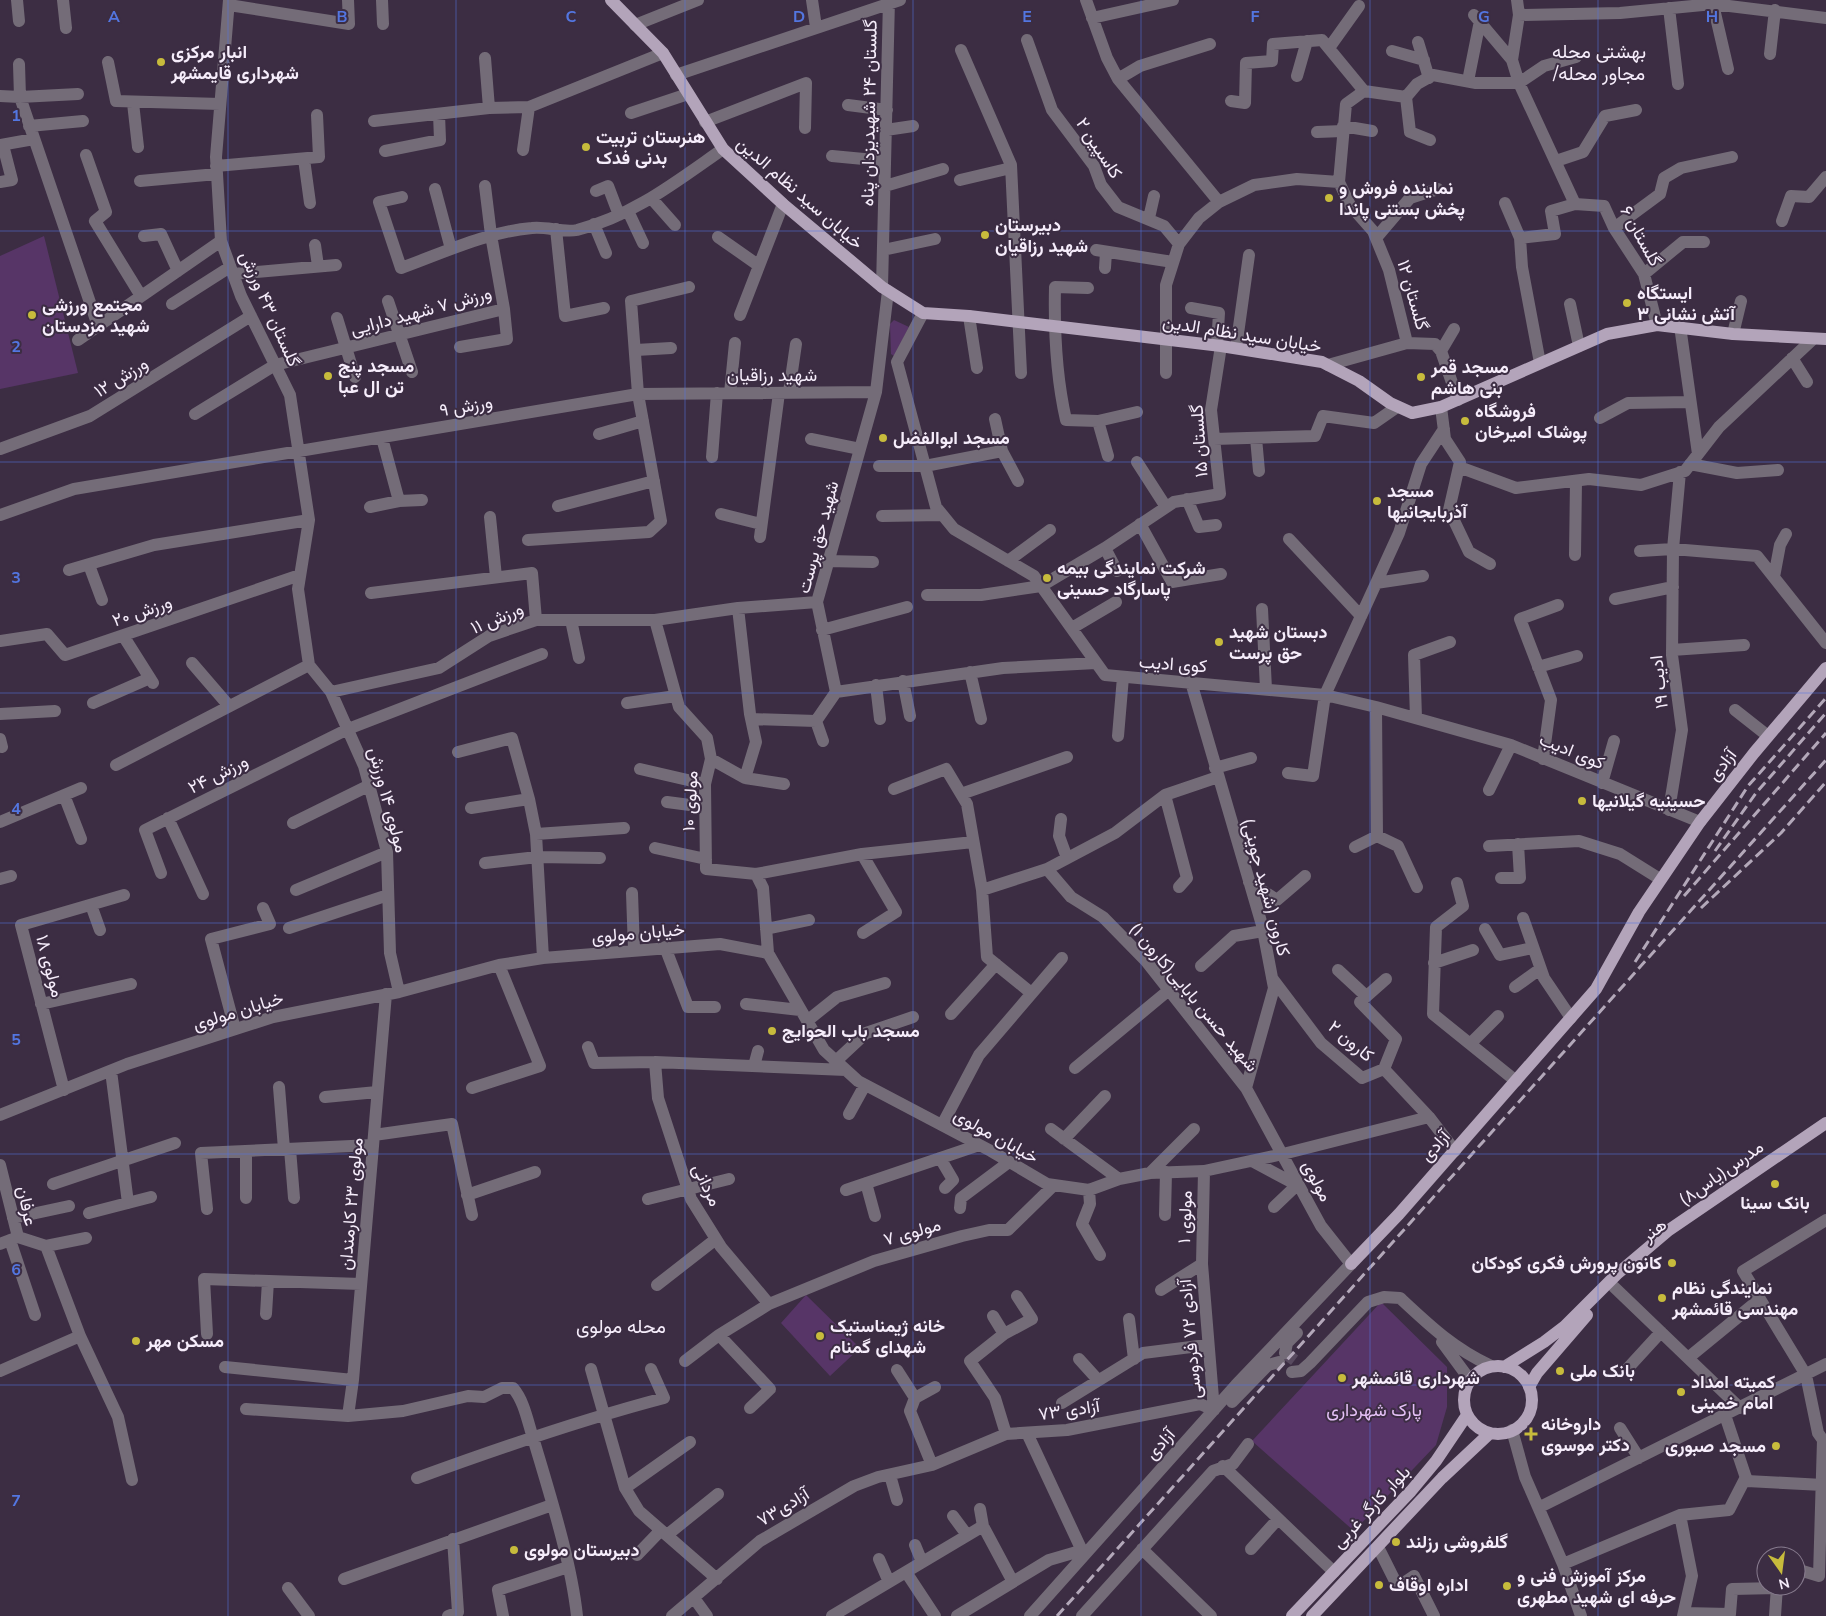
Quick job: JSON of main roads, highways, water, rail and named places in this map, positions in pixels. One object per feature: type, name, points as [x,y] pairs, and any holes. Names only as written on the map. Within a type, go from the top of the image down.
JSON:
[{"type":"main road","name":"خیابان سید نظام الدین","points":[[611,0],[663,53],[723,149],[783,204],[885,289],[923,313],[969,316],[1219,345],[1322,362],[1359,381],[1397,406],[1412,413],[1441,407],[1607,334],[1657,325],[1680,326],[1734,334],[1826,339]]},
{"type":"main road","name":"آزادی","points":[[1351,1264],[1456,1151],[1596,989],[1660,879],[1700,822],[1768,736],[1826,668]]},
{"type":"main road","name":"مدرس(یاس۸)","points":[[1497,1366],[1544,1342],[1572,1318],[1617,1274],[1669,1230],[1826,1123]]},
{"type":"main road","name":"هنر","points":[[1529,1387],[1537,1373],[1578,1324],[1614,1287],[1676,1234],[1826,1130]]},
{"type":"main road","points":[[1497,1366],[1511,1368],[1522,1376],[1529,1387],[1532,1397],[1529,1412],[1520,1425],[1512,1430],[1490,1433],[1480,1428],[1467,1415],[1464,1400],[1470,1380],[1497,1366]]},
{"type":"main road","name":"بلوار کارگر غربی","points":[[1292,1616],[1436,1461],[1467,1415]]},
{"type":"main road","name":"بلوار کارگر غربی","points":[[1312,1616],[1442,1478],[1490,1433]]},
{"type":"main road","points":[[1367,1537],[1378,1547]]},
{"type":"tunnel","points":[[1285,1353],[1297,1362]]},
{"type":"railway","points":[[1635,962],[1748,786],[1826,698]]},
{"type":"railway","points":[[1715,851],[1756,793],[1826,713]]},
{"type":"railway","points":[[1684,896],[1826,733]]},
{"type":"railway","points":[[1057,1616],[1826,760]]},
{"type":"railway","points":[[1701,908],[1781,833],[1826,782]]},
{"type":"place","name":"انبار مرکزی شهرداری قایمشهر","points":[[161,62]]},
{"type":"place","name":"هنرستان تربیت بدنی فدک","points":[[586,147]]},
{"type":"place","name":"نماینده فروش و پخش بستنی پاندا","points":[[1329,198]]},
{"type":"place","name":"دبیرستان شهید رزاقیان","points":[[985,235]]},
{"type":"place","name":"ایستگاه آتش نشانی ۳","points":[[1627,303]]},
{"type":"place","name":"مجتمع ورزشی شهید مزدستان","points":[[32,315]]},
{"type":"place","name":"مسجد پنج تن ال عبا","points":[[328,376]]},
{"type":"place","name":"مسجد قمر بنی هاشم","points":[[1421,377]]},
{"type":"place","name":"فروشگاه پوشاک امیرخان","points":[[1465,421]]},
{"type":"place","name":"مسجد ابوالفضل","points":[[883,438]]},
{"type":"place","name":"مسجد آذربایجانیها","points":[[1377,501]]},
{"type":"place","name":"شرکت نمایندگی بیمه پاسارگاد حسینی","points":[[1047,578]]},
{"type":"place","name":"دبستان شهید حق پرست","points":[[1219,642]]},
{"type":"place","name":"حسینیه گیلانیها","points":[[1582,801]]},
{"type":"place","name":"مسجد باب الحوایج","points":[[772,1031]]},
{"type":"place","name":"بانک سینا","points":[[1775,1184]]},
{"type":"place","name":"کانون پرورش فکری کودکان","points":[[1672,1263]]},
{"type":"place","name":"نمایندگی نظام مهندسی قائمشهر","points":[[1662,1298]]},
{"type":"place","name":"خانه ژیمناستیک شهدای گمنام","points":[[820,1336]]},
{"type":"place","name":"مسکن مهر","points":[[136,1341]]},
{"type":"place","name":"بانک ملی","points":[[1560,1371]]},
{"type":"place","name":"شهرداری قائمشهر","points":[[1342,1378]]},
{"type":"place","name":"کمیته امداد امام خمینی","points":[[1681,1392]]},
{"type":"place","name":"داروخانه دکتر موسوی","points":[[1531,1434]]},
{"type":"place","name":"مسجد صبوری","points":[[1776,1446]]},
{"type":"place","name":"گلفروشی رزلند","points":[[1396,1542]]},
{"type":"place","name":"دبیرستان مولوی","points":[[514,1550]]},
{"type":"place","name":"اداره اوقاف","points":[[1379,1585]]},
{"type":"place","name":"مرکز آموزش فنی و حرفه ای شهید مطهری","points":[[1507,1586]]},
{"type":"district","name":"بهشتی محله /مجاور محله","points":[[1599,62]]},
{"type":"district","name":"محله مولوی","points":[[621,1326]]},
{"type":"park label","name":"پارک شهرداری","points":[[1374,1410]]}]
